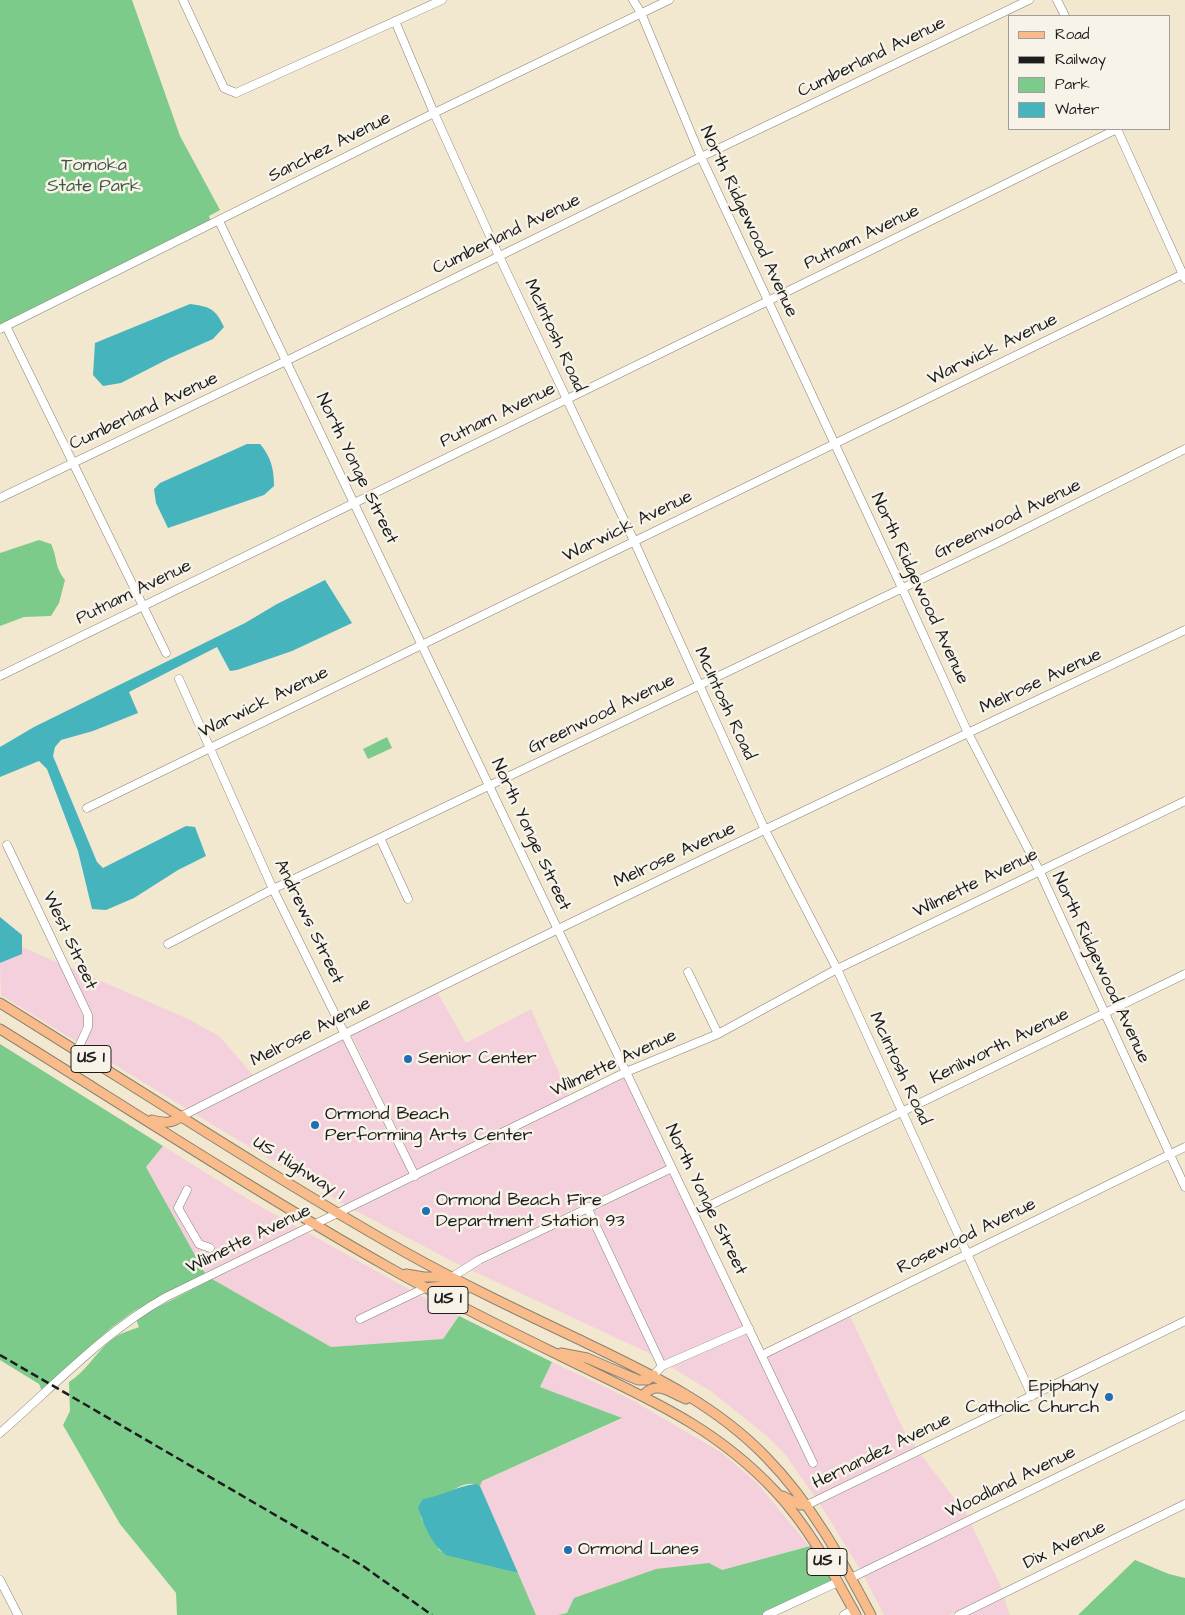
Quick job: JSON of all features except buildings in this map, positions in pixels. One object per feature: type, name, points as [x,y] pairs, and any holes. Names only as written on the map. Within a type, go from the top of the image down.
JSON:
[{"type":"main road","name":"US Highway 1","points":[[0,1003],[339,1213],[452,1277],[654,1375]]},
{"type":"main road","name":"US 1","points":[[0,1029],[315,1225],[398,1273],[546,1349],[643,1395],[683,1417],[724,1444],[776,1492],[796,1516],[838,1582],[854,1613]]},
{"type":"main road","points":[[144,1118],[166,1123],[173,1122],[182,1116]]},
{"type":"main road","points":[[398,1273],[424,1278],[452,1277]]},
{"type":"main road","points":[[425,1288],[450,1285],[476,1289]]},
{"type":"main road","points":[[546,1349],[587,1358],[638,1380],[647,1380],[654,1375]]},
{"type":"main road","name":"US 1","points":[[654,1375],[698,1401],[722,1418],[765,1456],[807,1506],[824,1530],[871,1615]]},
{"type":"main road","points":[[643,1395],[651,1389],[663,1387],[685,1399],[698,1401]]},
{"type":"main road","points":[[776,1492],[800,1505],[807,1506]]},
{"type":"main road","points":[[796,1516],[809,1518],[824,1530]]},
{"type":"street","points":[[183,0],[224,88],[236,93],[442,0]]},
{"type":"street","name":"North Ridgewood Avenue","points":[[633,0],[641,13],[701,156],[968,733],[1039,870],[1185,1187]]},
{"type":"street","name":"Sanchez Avenue","points":[[3,328],[434,113],[669,0]]},
{"type":"street","name":"Cumberland Avenue","points":[[0,498],[286,362],[701,156],[1029,0]]},
{"type":"street","points":[[1057,0],[1064,15]]},
{"type":"street","name":"McIntosh Road","points":[[395,21],[434,113],[499,256],[634,541],[765,830],[837,969],[1032,1396]]},
{"type":"street","name":"Putnam Avenue","points":[[0,676],[1115,130]]},
{"type":"street","points":[[1117,130],[1184,277]]},
{"type":"street","name":"North Yonge Street","points":[[219,221],[813,1463]]},
{"type":"street","name":"Warwick Avenue","points":[[87,808],[210,746],[835,443],[1184,277]]},
{"type":"street","points":[[3,328],[166,653]]},
{"type":"street","name":"Greenwood Avenue","points":[[168,944],[273,889],[902,588],[1185,449]]},
{"type":"street","name":"Melrose Avenue","points":[[182,1116],[346,1032],[557,929],[1185,630]]},
{"type":"street","name":"Andrews Street","points":[[179,679],[273,889],[346,1032],[415,1176]]},
{"type":"street","name":"Wilmette Avenue","points":[[0,1433],[113,1331],[137,1313],[166,1297],[626,1072],[718,1034],[837,969],[1185,801]]},
{"type":"street","points":[[380,838],[408,899]]},
{"type":"street","name":"West Street","points":[[7,845],[88,1015],[88,1027],[77,1051]]},
{"type":"street","points":[[688,972],[718,1034]]},
{"type":"street","name":"Kenilworth Avenue","points":[[694,1213],[1185,974]]},
{"type":"street","name":"Rosewood Avenue","points":[[762,1355],[1185,1147]]},
{"type":"street","points":[[452,1277],[479,1260],[672,1168]]},
{"type":"street","points":[[187,1190],[178,1208],[199,1244],[210,1248]]},
{"type":"street","points":[[587,1207],[662,1366]]},
{"type":"street","points":[[360,1319],[425,1288]]},
{"type":"street","name":"Hernandez Avenue","points":[[807,1506],[1185,1321]]},
{"type":"street","points":[[654,1375],[662,1366],[749,1328]]},
{"type":"street","name":"Woodland Avenue","points":[[851,1578],[1185,1415]]},
{"type":"street","name":"Dix Avenue","points":[[959,1615],[1185,1504]]},
{"type":"street","points":[[0,1580],[18,1615]]},
{"type":"street","points":[[767,1615],[838,1582]]},
{"type":"street","points":[[844,1615],[854,1613]]},
{"type":"shaded area","points":[[22,947],[59,963],[85,1021],[77,1042],[1,995],[0,963],[22,954]]},
{"type":"shaded area","points":[[69,967],[188,1019],[219,1036],[253,1075],[187,1109],[84,1046],[92,1028],[93,1020]]},
{"type":"shaded area","points":[[437,992],[466,1043],[531,1009],[569,1096],[417,1170],[351,1034]]},
{"type":"shaded area","points":[[344,1038],[410,1174],[346,1205],[195,1114]]},
{"type":"shaded area","points":[[624,1078],[666,1166],[588,1202],[478,1256],[462,1266],[354,1210]]},
{"type":"shaded area","points":[[163,1146],[251,1201],[299,1228],[205,1273],[146,1167]],"holes":[[[186,1185],[192,1189],[183,1208],[201,1240],[215,1245],[213,1253],[196,1246],[175,1211],[175,1206]]]},
{"type":"shaded area","points":[[670,1174],[743,1326],[664,1360],[593,1209]]},
{"type":"shaded area","points":[[586,1213],[653,1355],[471,1270]]},
{"type":"shaded area","points":[[308,1233],[410,1290],[356,1317],[358,1324],[419,1295],[459,1316],[443,1339],[331,1347],[212,1279]]},
{"type":"shaded area","points":[[850,1316],[906,1435],[916,1448],[815,1497],[785,1454],[767,1436],[712,1392],[671,1367],[747,1334],[811,1469],[818,1464],[767,1357]]},
{"type":"shaded area","points":[[552,1362],[632,1400],[722,1453],[757,1483],[809,1546],[558,1615],[536,1615],[480,1486],[482,1481],[622,1419],[540,1387]]},
{"type":"shaded area","points":[[921,1455],[968,1516],[860,1569],[820,1504]]},
{"type":"shaded area","points":[[971,1524],[1002,1589],[949,1615],[884,1615],[864,1576]]},
{"type":"shaded area","points":[[1004,1598],[1010,1615],[968,1615]]},
{"type":"green space","name":"Tomoka State Park","points":[[0,0],[132,0],[180,136],[220,210],[209,216],[212,224],[0,329]]},
{"type":"green space","points":[[39,540],[51,544],[59,571],[65,580],[59,603],[51,616],[24,617],[0,626],[0,553]]},
{"type":"green space","points":[[387,737],[392,748],[368,759],[363,749]]},
{"type":"green space","points":[[0,1044],[163,1146],[146,1167],[205,1273],[134,1311],[111,1328],[42,1391],[39,1384],[0,1360]]},
{"type":"green space","points":[[212,1279],[331,1347],[443,1339],[459,1316],[552,1362],[540,1387],[622,1418],[482,1481],[480,1486],[465,1484],[441,1496],[423,1499],[421,1518],[440,1551],[518,1573],[536,1615],[177,1615],[176,1593],[120,1524],[63,1425],[70,1411],[69,1382],[108,1343],[114,1338],[139,1327],[136,1319],[139,1317]]},
{"type":"green space","points":[[810,1546],[819,1557],[834,1584],[767,1615],[558,1615],[567,1613],[574,1598],[656,1569],[709,1563],[722,1570]]},
{"type":"green space","points":[[1135,1560],[1169,1574],[1185,1578],[1185,1615],[1078,1615]]},
{"type":"water","points":[[190,304],[207,308],[218,316],[224,327],[213,339],[121,383],[103,386],[93,375],[95,343]]},
{"type":"water","points":[[247,444],[260,444],[264,449],[271,464],[274,486],[264,495],[168,528],[156,503],[154,489],[160,483]]},
{"type":"water","points":[[325,580],[352,623],[292,651],[237,670],[230,671],[217,647],[129,692],[138,713],[93,731],[61,740],[55,747],[53,756],[97,862],[103,868],[186,826],[195,827],[206,856],[178,870],[134,898],[106,910],[92,909],[78,851],[47,769],[39,761],[0,777],[0,747],[34,727],[245,623],[277,604]]},
{"type":"water","points":[[0,917],[22,935],[22,954],[0,963]]},
{"type":"water","points":[[476,1484],[480,1486],[518,1573],[446,1555],[436,1546],[425,1527],[418,1507],[423,1499]]},
{"type":"railway","points":[[0,1355],[363,1566],[432,1615]]},
{"type":"place","name":"Senior Center","points":[[408,1059]]},
{"type":"place","name":"Ormond Beach Performing Arts Center","points":[[315,1125]]},
{"type":"place","name":"Ormond Beach Fire Department Station 93","points":[[426,1211]]},
{"type":"place","name":"Epiphany Catholic Church","points":[[1109,1397]]},
{"type":"place","name":"Ormond Lanes","points":[[568,1550]]}]
